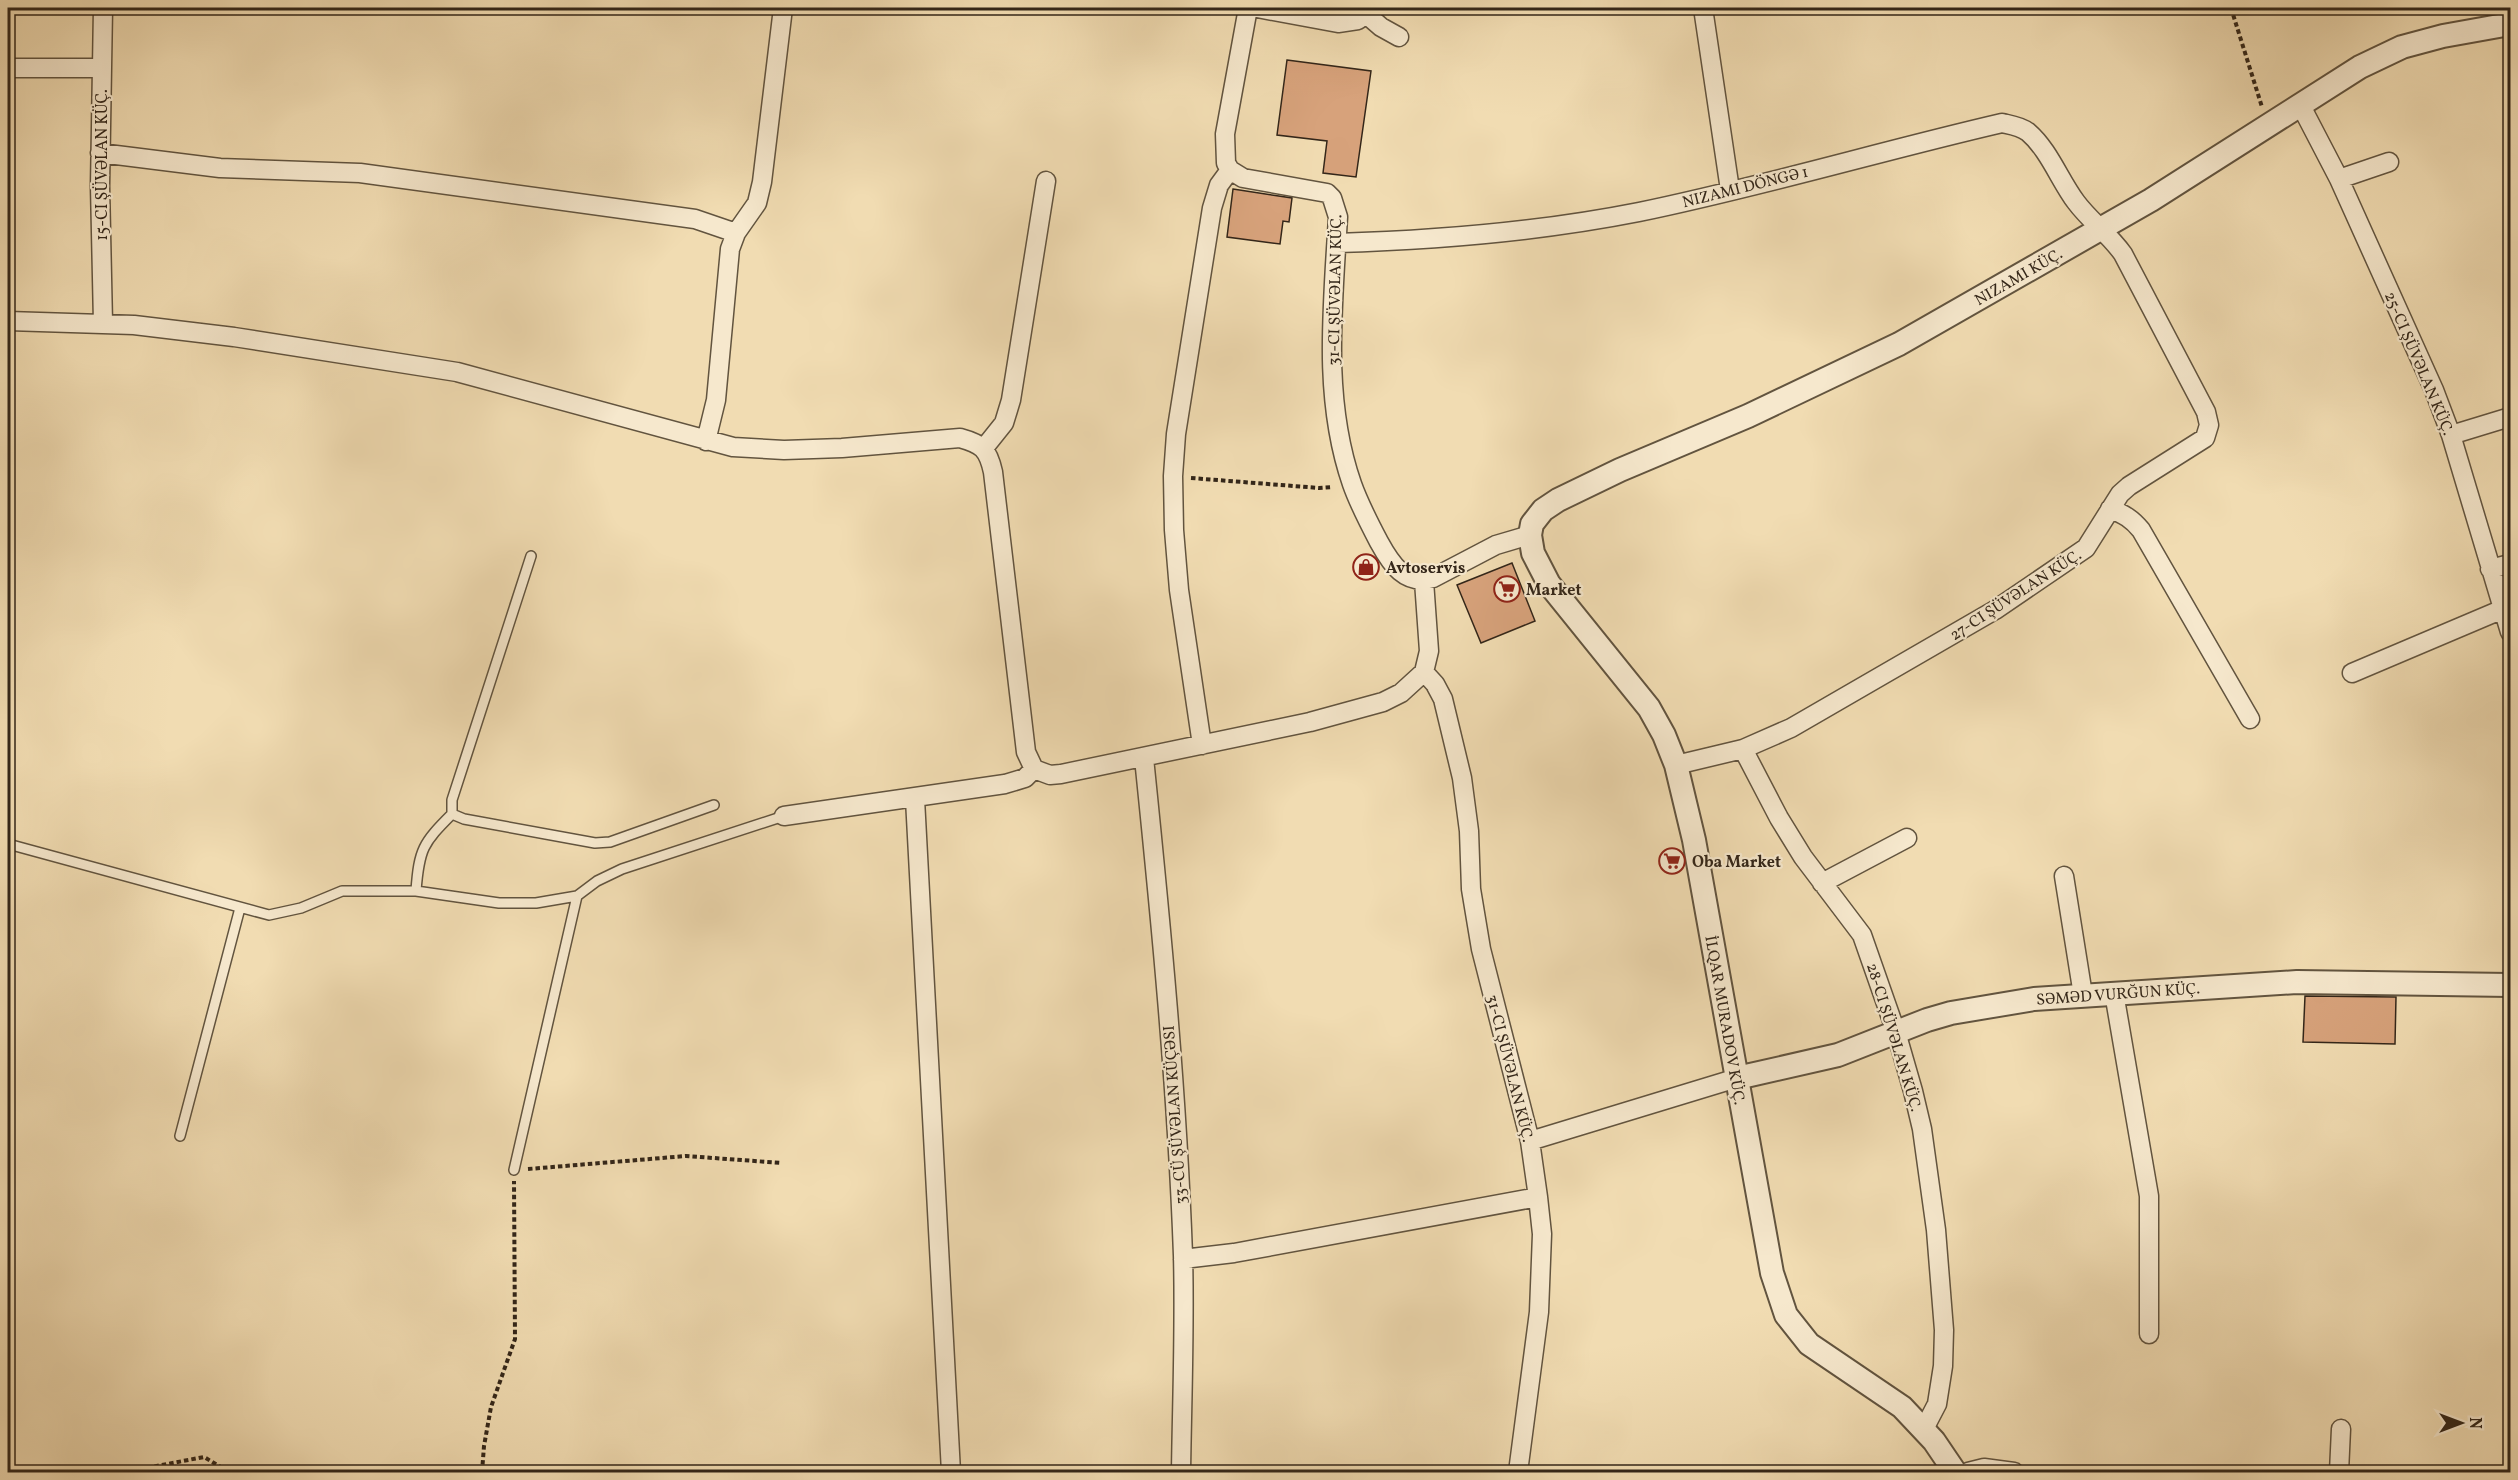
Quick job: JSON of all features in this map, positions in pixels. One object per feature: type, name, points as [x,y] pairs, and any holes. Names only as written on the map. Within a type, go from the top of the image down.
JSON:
[{"type":"street","name":"15-CI ŞÜVƏLAN KÜÇ.","points":[[103,8],[100,68],[103,323]]},
{"type":"street","points":[[706,441],[716,400],[727,269],[736,233],[757,203],[762,182],[783,8]]},
{"type":"street","points":[[1202,745],[1179,590],[1174,530],[1173,477],[1176,434],[1212,208],[1219,185],[1230,170],[1224,155],[1225,134],[1248,8]]},
{"type":"street","points":[[1257,8],[1338,22],[1358,20],[1369,11],[1381,27],[1399,37]]},
{"type":"street","points":[[1703,8],[1730,190]]},
{"type":"street","name":"NIZAMI KÜÇ.","points":[[1530,535],[1532,524],[1538,515],[1558,500],[1620,470],[1748,416],[1899,344],[2101,228],[2360,67],[2402,47],[2443,36],[2511,24]]},
{"type":"street","points":[[8,68],[100,68]]},
{"type":"street","name":"25-CI ŞÜVƏLAN KÜÇ.","points":[[2300,104],[2339,179],[2434,390],[2451,435],[2511,632]]},
{"type":"street","name":"NIZAMI DÖNGƏ 1","points":[[1336,243],[1478,237],[1618,216],[2002,123],[2018,126],[2028,132],[2075,202],[2101,228]]},
{"type":"street","points":[[100,153],[220,168],[370,175],[695,219],[736,233]]},
{"type":"street","points":[[2339,179],[2390,162]]},
{"type":"street","name":"31-CI ŞÜVƏLAN KÜÇ.","points":[[1230,170],[1243,178],[1327,193],[1336,207],[1332,335],[1334,386],[1340,432],[1351,482],[1360,505],[1393,565],[1402,574],[1424,581]]},
{"type":"street","points":[[984,448],[1004,423],[1011,400],[1046,181]]},
{"type":"street","name":"27-CI ŞÜVƏLAN KÜÇ.","points":[[1676,765],[1743,749],[1798,724],[1995,610],[2086,548],[2093,541],[2120,494],[2129,486],[2205,438],[2209,425],[2206,411],[2123,254],[2113,239],[2101,228]]},
{"type":"street","points":[[8,321],[103,323],[234,337],[457,372],[733,447],[784,450],[842,448],[960,438],[984,448],[990,459],[996,489],[1025,742],[1029,760],[1034,769],[1050,774],[1061,774],[1144,758],[1310,722],[1383,702],[1401,693],[1424,672],[1429,651],[1424,581],[1496,545],[1530,535]]},
{"type":"street","points":[[2451,435],[2511,417]]},
{"type":"street","points":[[2110,509],[2124,514],[2141,530],[2250,719]]},
{"type":"street","name":"İLQAR MURADOV KÜÇ.","points":[[1530,535],[1533,553],[1549,584],[1649,708],[1664,735],[1676,765],[1695,840],[1772,1273],[1786,1315],[1809,1344],[1902,1407],[1924,1429],[1955,1473]]},
{"type":"street","points":[[2490,569],[2511,564]]},
{"type":"street","points":[[2352,673],[2503,609]]},
{"type":"street","name":"31-CI ŞÜVƏLAN KÜÇ.","points":[[1424,672],[1436,684],[1443,699],[1462,778],[1469,831],[1472,889],[1481,950],[1530,1141],[1538,1197],[1542,1270],[1539,1312],[1518,1473]]},
{"type":"street","name":"28-CI ŞÜVƏLAN KÜÇ.","points":[[1743,749],[1779,818],[1822,883],[1862,934],[1896,1032],[1922,1129],[1941,1276],[1943,1366],[1937,1404],[1924,1429]]},
{"type":"street","name":"33-CÜ ŞÜVƏLAN KÜÇƏSI","points":[[1144,758],[1175,1111],[1183,1258],[1181,1473]]},
{"type":"street","points":[[784,816],[915,799],[1005,783],[1025,778],[1034,769]]},
{"type":"street","points":[[915,799],[951,1473]]},
{"type":"street","points":[[1822,883],[1907,838]]},
{"type":"street","points":[[2064,876],[2083,995]]},
{"type":"street","name":"SƏMƏD VURĞUN KÜÇ.","points":[[1737,1078],[1838,1055],[1927,1020],[1973,1008],[2034,999],[2297,982],[2511,985]]},
{"type":"street","points":[[2114,993],[2149,1196],[2149,1334]]},
{"type":"street","points":[[1530,1141],[1737,1078]]},
{"type":"street","points":[[1183,1258],[1234,1253],[1538,1197]]},
{"type":"street","points":[[2340,1473],[2341,1429]]},
{"type":"street","points":[[1968,1473],[1984,1468],[2014,1473]]},
{"type":"lane","points":[[416,891],[418,862],[426,841],[452,814],[452,800],[531,556]]},
{"type":"lane","points":[[452,814],[464,819],[595,843],[610,842],[714,805]]},
{"type":"lane","points":[[8,844],[269,915],[301,908],[342,891],[416,891],[499,903],[536,903],[577,896],[597,881],[622,869],[784,816]]},
{"type":"lane","points":[[514,1170],[577,896]]},
{"type":"lane","points":[[180,1137],[240,908]]},
{"type":"path","points":[[2231,8],[2268,126]]},
{"type":"path","points":[[1173,477],[1319,488],[1351,482]]},
{"type":"path","points":[[482,1473],[491,1407],[515,1340],[514,1170],[686,1156],[782,1163]]},
{"type":"path","points":[[125,1473],[204,1457],[229,1473]]},
{"type":"building","points":[[1287,60],[1371,71],[1356,177],[1323,173],[1327,141],[1277,135]]},
{"type":"building","points":[[1233,189],[1292,198],[1289,222],[1283,221],[1280,244],[1227,237]]},
{"type":"building","points":[[1512,563],[1535,621],[1481,643],[1457,585]]},
{"type":"building","points":[[2305,996],[2396,997],[2395,1044],[2303,1042]]},
{"type":"place","name":"Avtoservis","points":[[1366,567]]},
{"type":"place","name":"Market","points":[[1507,589]]},
{"type":"place","name":"Oba Market","points":[[1672,861]]}]
